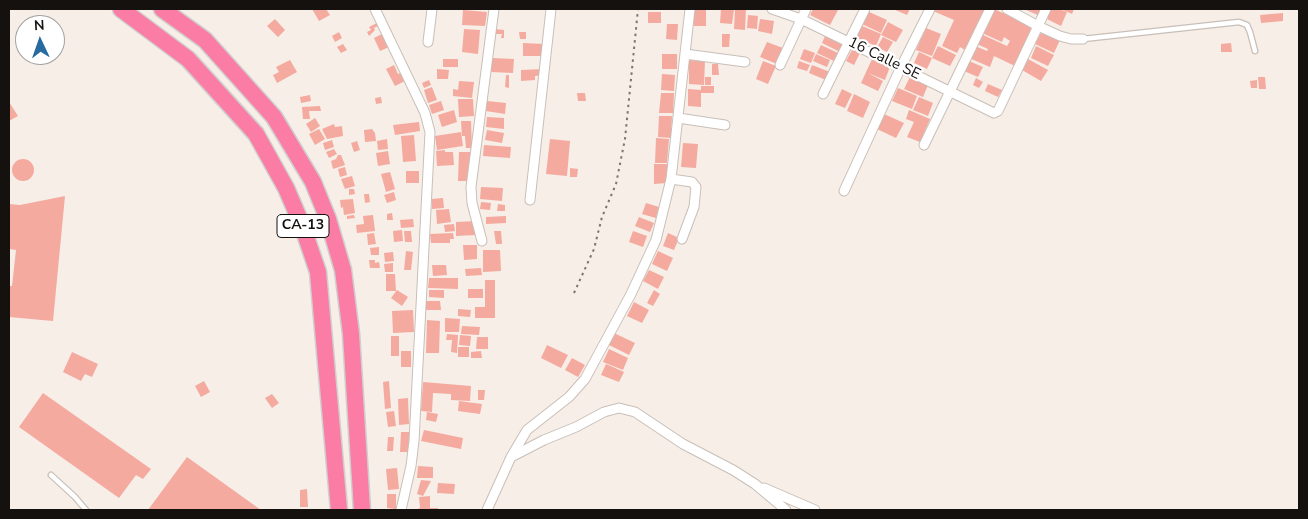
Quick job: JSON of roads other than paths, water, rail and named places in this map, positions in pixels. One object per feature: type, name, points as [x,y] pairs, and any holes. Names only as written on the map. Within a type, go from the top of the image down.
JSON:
[{"type":"highway","name":"CA-13","points":[[121,9],[188,59],[256,134],[286,188],[302,225],[318,272],[339,510]]},
{"type":"highway","name":"CA-13","points":[[162,9],[205,40],[274,117],[313,182],[328,219],[343,270],[351,334],[362,510]]},
{"type":"street","points":[[375,9],[425,113],[430,132],[414,442],[411,466],[401,510]]},
{"type":"street","points":[[428,42],[432,9]]},
{"type":"street","points":[[482,241],[472,203],[472,187],[494,9]]},
{"type":"street","points":[[530,200],[552,9]]},
{"type":"street","points":[[487,510],[511,457],[527,430],[568,397],[585,379],[631,294],[656,240],[671,179],[690,9]]},
{"type":"street","name":"16 Calle SE","points":[[772,9],[801,19],[849,41],[994,113],[998,111],[1038,26]]},
{"type":"street","points":[[780,65],[806,9]]},
{"type":"street","points":[[823,94],[865,9]]},
{"type":"street","points":[[844,191],[930,9]]},
{"type":"street","points":[[924,145],[990,9]]},
{"type":"street","points":[[1007,9],[1038,26],[1071,39],[1083,39]]},
{"type":"street","points":[[1038,26],[1046,9]]},
{"type":"street","points":[[685,54],[745,62]]},
{"type":"street","points":[[678,118],[725,125]]},
{"type":"street","points":[[671,179],[692,182],[696,187],[694,207],[682,239]]},
{"type":"street","points":[[511,457],[604,412],[619,408],[635,412],[683,444],[733,470],[755,484],[786,510]]},
{"type":"street","points":[[755,484],[815,510]]},
{"type":"lane","points":[[1083,39],[1239,22],[1247,25],[1255,51]]},
{"type":"lane","points":[[51,475],[86,510]]}]
